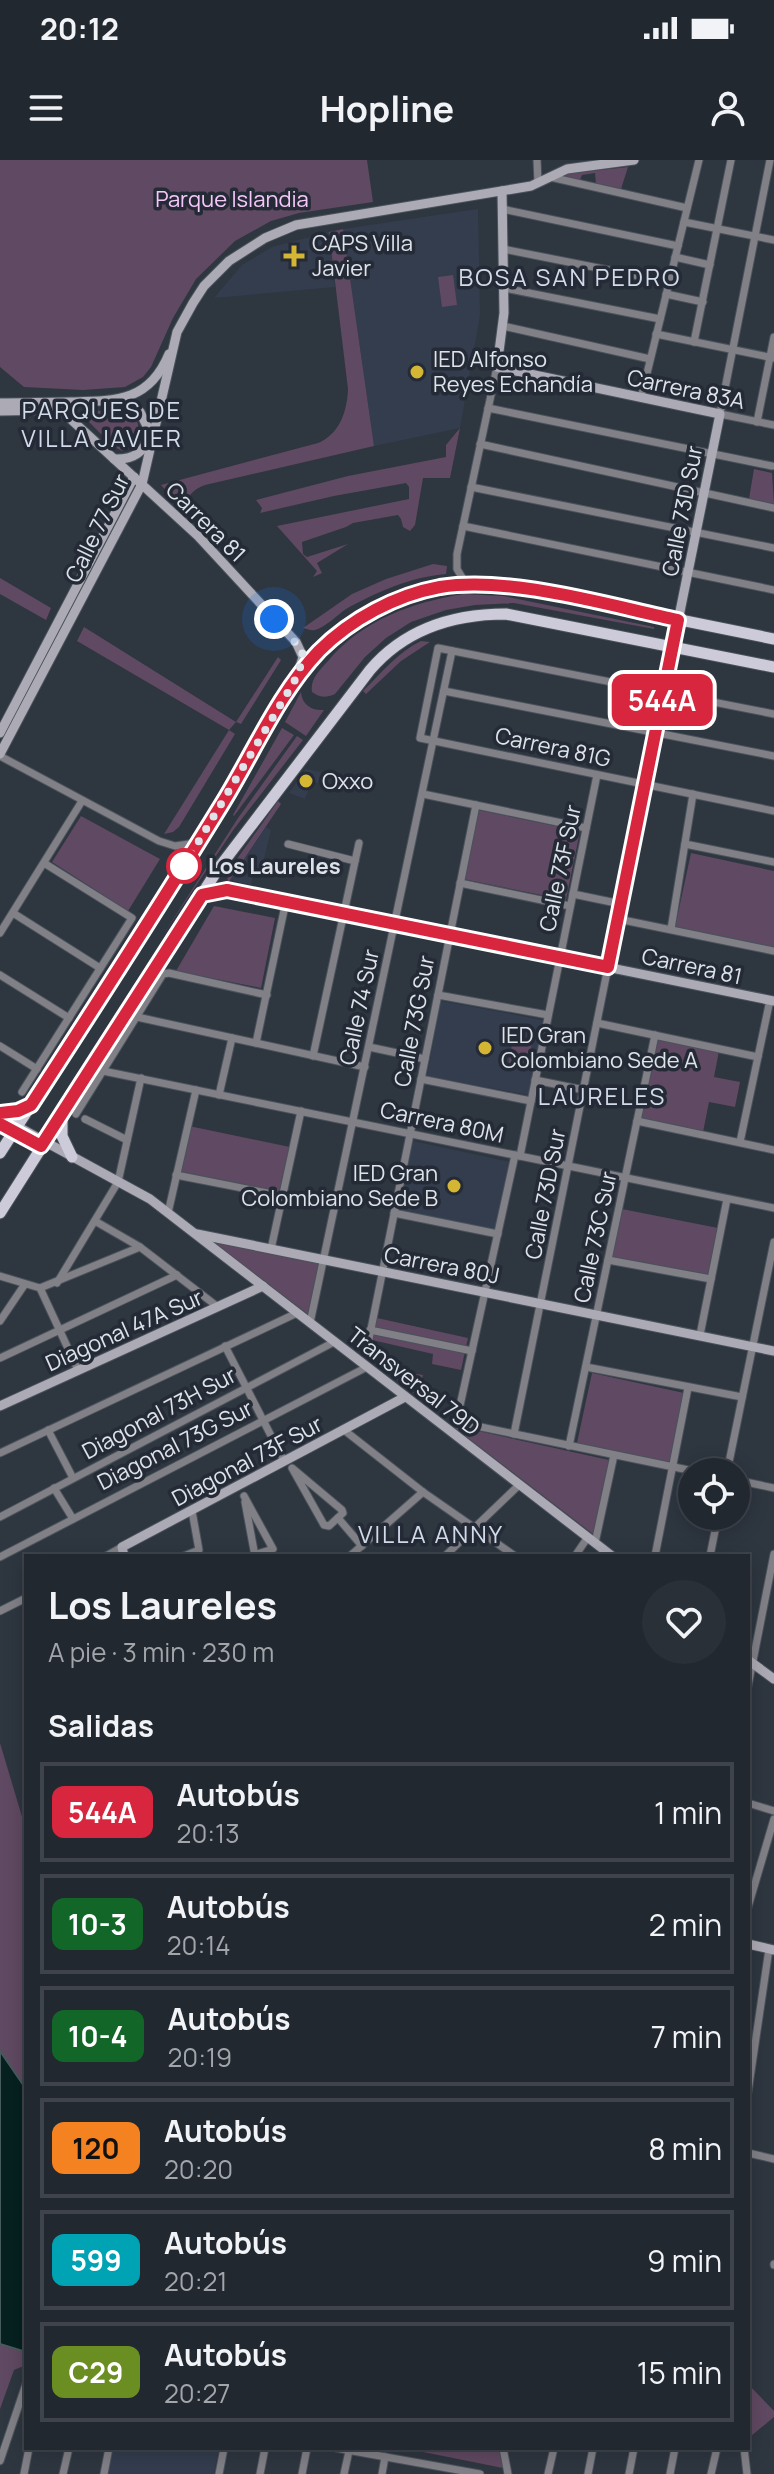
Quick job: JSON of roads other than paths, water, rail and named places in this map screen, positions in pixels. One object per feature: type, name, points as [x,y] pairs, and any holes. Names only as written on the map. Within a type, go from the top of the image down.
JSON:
[{"type":"main road","points":[[0,1153],[198,842],[294,682],[329,642],[372,612],[423,591],[466,584],[515,587],[774,639]]},
{"type":"main road","points":[[0,1213],[218,869],[376,663],[412,635],[443,621],[476,615],[522,615],[774,667]]},
{"type":"main road","points":[[0,1115],[31,1105]]},
{"type":"main road","points":[[63,1112],[61,1132],[72,1157]]},
{"type":"street","points":[[537,160],[538,183]]},
{"type":"street","name":"Calle 77 Sur","points":[[0,755],[138,480],[177,332],[204,286],[229,261],[265,238],[305,223],[502,191],[538,183],[575,168],[634,160]]},
{"type":"street","points":[[641,398],[699,160]]},
{"type":"street","points":[[694,342],[731,160]]},
{"type":"street","name":"Calle 73D Sur","points":[[514,1434],[770,160]]},
{"type":"street","points":[[550,177],[687,208]]},
{"type":"street","points":[[466,584],[457,563],[503,326],[502,191]]},
{"type":"street","points":[[502,209],[678,246]]},
{"type":"street","points":[[684,222],[774,240]]},
{"type":"street","points":[[503,249],[669,282]]},
{"type":"street","points":[[675,257],[710,265]]},
{"type":"street","points":[[504,288],[660,319]]},
{"type":"street","points":[[666,294],[703,302]]},
{"type":"street","points":[[503,326],[650,359]]},
{"type":"street","points":[[0,403],[118,400],[139,392],[159,374],[177,332]]},
{"type":"street","points":[[656,334],[772,358]]},
{"type":"street","points":[[757,422],[774,337]]},
{"type":"street","name":"Carrera 83A","points":[[497,367],[774,425]]},
{"type":"street","points":[[114,459],[129,459],[139,454],[151,434],[140,412],[118,400]]},
{"type":"street","points":[[488,408],[772,466]]},
{"type":"street","name":"Carrera 81","points":[[0,411],[50,410],[64,413],[138,480],[198,536],[296,642],[303,657],[294,682]]},
{"type":"street","points":[[480,444],[774,508]]},
{"type":"street","name":"Calle 77 Sur","points":[[0,733],[138,480]]},
{"type":"street","points":[[471,487],[774,548]]},
{"type":"street","points":[[463,526],[774,590]]},
{"type":"street","name":"Carrera 81G","points":[[452,651],[438,648],[420,738],[774,811]]},
{"type":"street","points":[[452,651],[774,714]]},
{"type":"street","name":"Calle 74 Sur","points":[[310,1323],[452,651]]},
{"type":"street","points":[[444,691],[774,756]]},
{"type":"street","points":[[0,755],[166,844],[182,846],[198,842]]},
{"type":"street","name":"Calle 73F Sur","points":[[459,1410],[531,1101],[597,775]]},
{"type":"street","points":[[423,794],[586,828]]},
{"type":"street","points":[[671,929],[693,794]]},
{"type":"street","points":[[0,933],[82,801]]},
{"type":"street","name":"Calle 73G Sur","points":[[369,1339],[476,805]]},
{"type":"street","points":[[313,1056],[359,843]]},
{"type":"street","points":[[288,844],[355,861]]},
{"type":"street","points":[[685,844],[774,862]]},
{"type":"street","points":[[22,1092],[132,918],[44,863]]},
{"type":"street","points":[[218,869],[219,879],[227,890]]},
{"type":"street","points":[[460,883],[570,906]]},
{"type":"street","name":"Carrera 81","points":[[202,895],[227,890],[772,1001]]},
{"type":"street","points":[[573,894],[621,904]]},
{"type":"street","points":[[256,1043],[286,901]]},
{"type":"street","points":[[13,913],[100,968]]},
{"type":"street","points":[[618,919],[774,951]]},
{"type":"street","points":[[76,1114],[165,974],[267,995]]},
{"type":"street","points":[[0,975],[69,1018]]},
{"type":"street","points":[[438,995],[548,1015]]},
{"type":"street","points":[[740,1142],[772,1001]]},
{"type":"street","points":[[137,1017],[365,1067]]},
{"type":"street","points":[[597,1023],[758,1057]]},
{"type":"street","name":"Calle 73C Sur","points":[[569,1446],[655,1035]]},
{"type":"street","points":[[219,1095],[232,1038]]},
{"type":"street","points":[[0,1046],[37,1069]]},
{"type":"street","points":[[369,1047],[425,1059]]},
{"type":"street","name":"Carrera 80M","points":[[103,1071],[774,1208]]},
{"type":"street","points":[[57,1283],[118,1182],[141,1078]]},
{"type":"street","points":[[421,1079],[531,1101]]},
{"type":"street","points":[[535,1080],[584,1090]]},
{"type":"street","points":[[168,1213],[196,1090]]},
{"type":"street","points":[[271,1249],[301,1111]]},
{"type":"street","name":"Carrera 80J","points":[[0,1115],[16,1129]]},
{"type":"street","points":[[85,1119],[127,1140]]},
{"type":"street","points":[[637,1121],[774,1150]]},
{"type":"street","name":"Carrera 80J","points":[[0,1124],[16,1129],[95,1176],[118,1182]]},
{"type":"street","name":"Carrera 80J","points":[[43,1144],[141,1193],[194,1233],[774,1351]]},
{"type":"street","points":[[176,1175],[283,1196]]},
{"type":"street","points":[[700,1335],[727,1199]]},
{"type":"street","points":[[394,1213],[498,1234]]},
{"type":"street","points":[[95,1221],[140,1247],[218,1307]]},
{"type":"street","name":"Transversal 79D","points":[[194,1233],[609,1554]]},
{"type":"street","points":[[730,1458],[774,1242]]},
{"type":"street","points":[[0,1276],[40,1288],[140,1247]]},
{"type":"street","points":[[608,1260],[711,1279]]},
{"type":"street","points":[[0,1358],[177,1275]]},
{"type":"street","points":[[0,1321],[25,1284]]},
{"type":"street","name":"Diagonal 47A Sur","points":[[0,1406],[263,1286]]},
{"type":"street","points":[[40,1288],[78,1370]]},
{"type":"street","points":[[0,1453],[297,1313]]},
{"type":"street","points":[[370,1330],[472,1351]]},
{"type":"street","name":"Diagonal 73H Sur","points":[[0,1517],[334,1342]]},
{"type":"street","points":[[225,1346],[284,1461]]},
{"type":"street","name":"Diagonal 73G Sur","points":[[0,1557],[367,1367]]},
{"type":"street","points":[[586,1367],[742,1397]]},
{"type":"street","points":[[655,1554],[688,1388]]},
{"type":"street","name":"Diagonal 73F Sur","points":[[123,1552],[241,1484],[405,1397]]},
{"type":"street","points":[[457,1422],[678,1468]]},
{"type":"street","points":[[48,1430],[73,1478]]},
{"type":"street","points":[[344,1430],[423,1492],[512,1554]]},
{"type":"street","points":[[577,1554],[591,1540],[614,1455]]},
{"type":"street","points":[[292,1468],[342,1510],[338,1518],[329,1526],[324,1525],[292,1468]]},
{"type":"street","points":[[750,1483],[774,1488]]},
{"type":"street","points":[[241,1484],[254,1554]]},
{"type":"street","points":[[448,1554],[519,1485]]},
{"type":"street","points":[[54,1488],[73,1519]]},
{"type":"street","points":[[352,1554],[423,1492]]},
{"type":"street","points":[[244,1496],[273,1549],[257,1554]]},
{"type":"street","points":[[189,1554],[199,1550],[192,1511]]},
{"type":"street","points":[[338,1518],[362,1546]]},
{"type":"street","points":[[710,1554],[715,1530]]},
{"type":"street","points":[[774,1554],[751,1662],[774,1679]]},
{"type":"street","points":[[0,1611],[24,1599]]},
{"type":"street","points":[[750,1804],[774,1811]]},
{"type":"street","points":[[750,1900],[774,1819]]},
{"type":"street","points":[[750,1945],[771,1950],[750,2079]]},
{"type":"street","points":[[750,2010],[760,2013]]},
{"type":"street","points":[[750,2153],[774,2159]]},
{"type":"street","points":[[0,2461],[24,2390]]},
{"type":"street","points":[[24,2474],[29,2450]]},
{"type":"street","points":[[63,2474],[69,2450]]},
{"type":"street","points":[[104,2474],[109,2450]]},
{"type":"street","points":[[219,2474],[224,2450]]},
{"type":"street","points":[[260,2474],[265,2450]]},
{"type":"street","points":[[302,2474],[307,2450]]},
{"type":"street","points":[[345,2450],[385,2457],[424,2470],[480,2474]]},
{"type":"street","points":[[503,2450],[508,2474]]},
{"type":"street","points":[[548,2474],[554,2450]]},
{"type":"street","points":[[588,2474],[593,2450]]},
{"type":"street","points":[[629,2474],[634,2450]]},
{"type":"street","points":[[670,2474],[675,2450]]},
{"type":"street","points":[[711,2474],[717,2450]]},
{"type":"street","points":[[744,2450],[747,2474]]},
{"type":"street","points":[[344,2474],[349,2451]]},
{"type":"street","points":[[382,2474],[385,2457]]},
{"type":"place","name":"CAPS Villa Javier","points":[[294,256]]},
{"type":"place","name":"IED Alfonso Reyes Echandía","points":[[417,372]]},
{"type":"place","name":"Oxxo","points":[[306,781]]},
{"type":"place","name":"Los Laureles","points":[[184,866]]},
{"type":"place","name":"IED Gran Colombiano Sede A","points":[[485,1048]]},
{"type":"place","name":"IED Gran Colombiano Sede B","points":[[454,1186]]},
{"type":"district","name":"BOSA SAN PEDRO","points":[[570,276]]},
{"type":"district","name":"PARQUES DE VILLA JAVIER","points":[[102,423]]},
{"type":"district","name":"LAURELES","points":[[602,1095]]},
{"type":"district","name":"VILLA ANNY","points":[[431,1533]]},
{"type":"park label","name":"Parque Islandia","points":[[232,199]]}]
